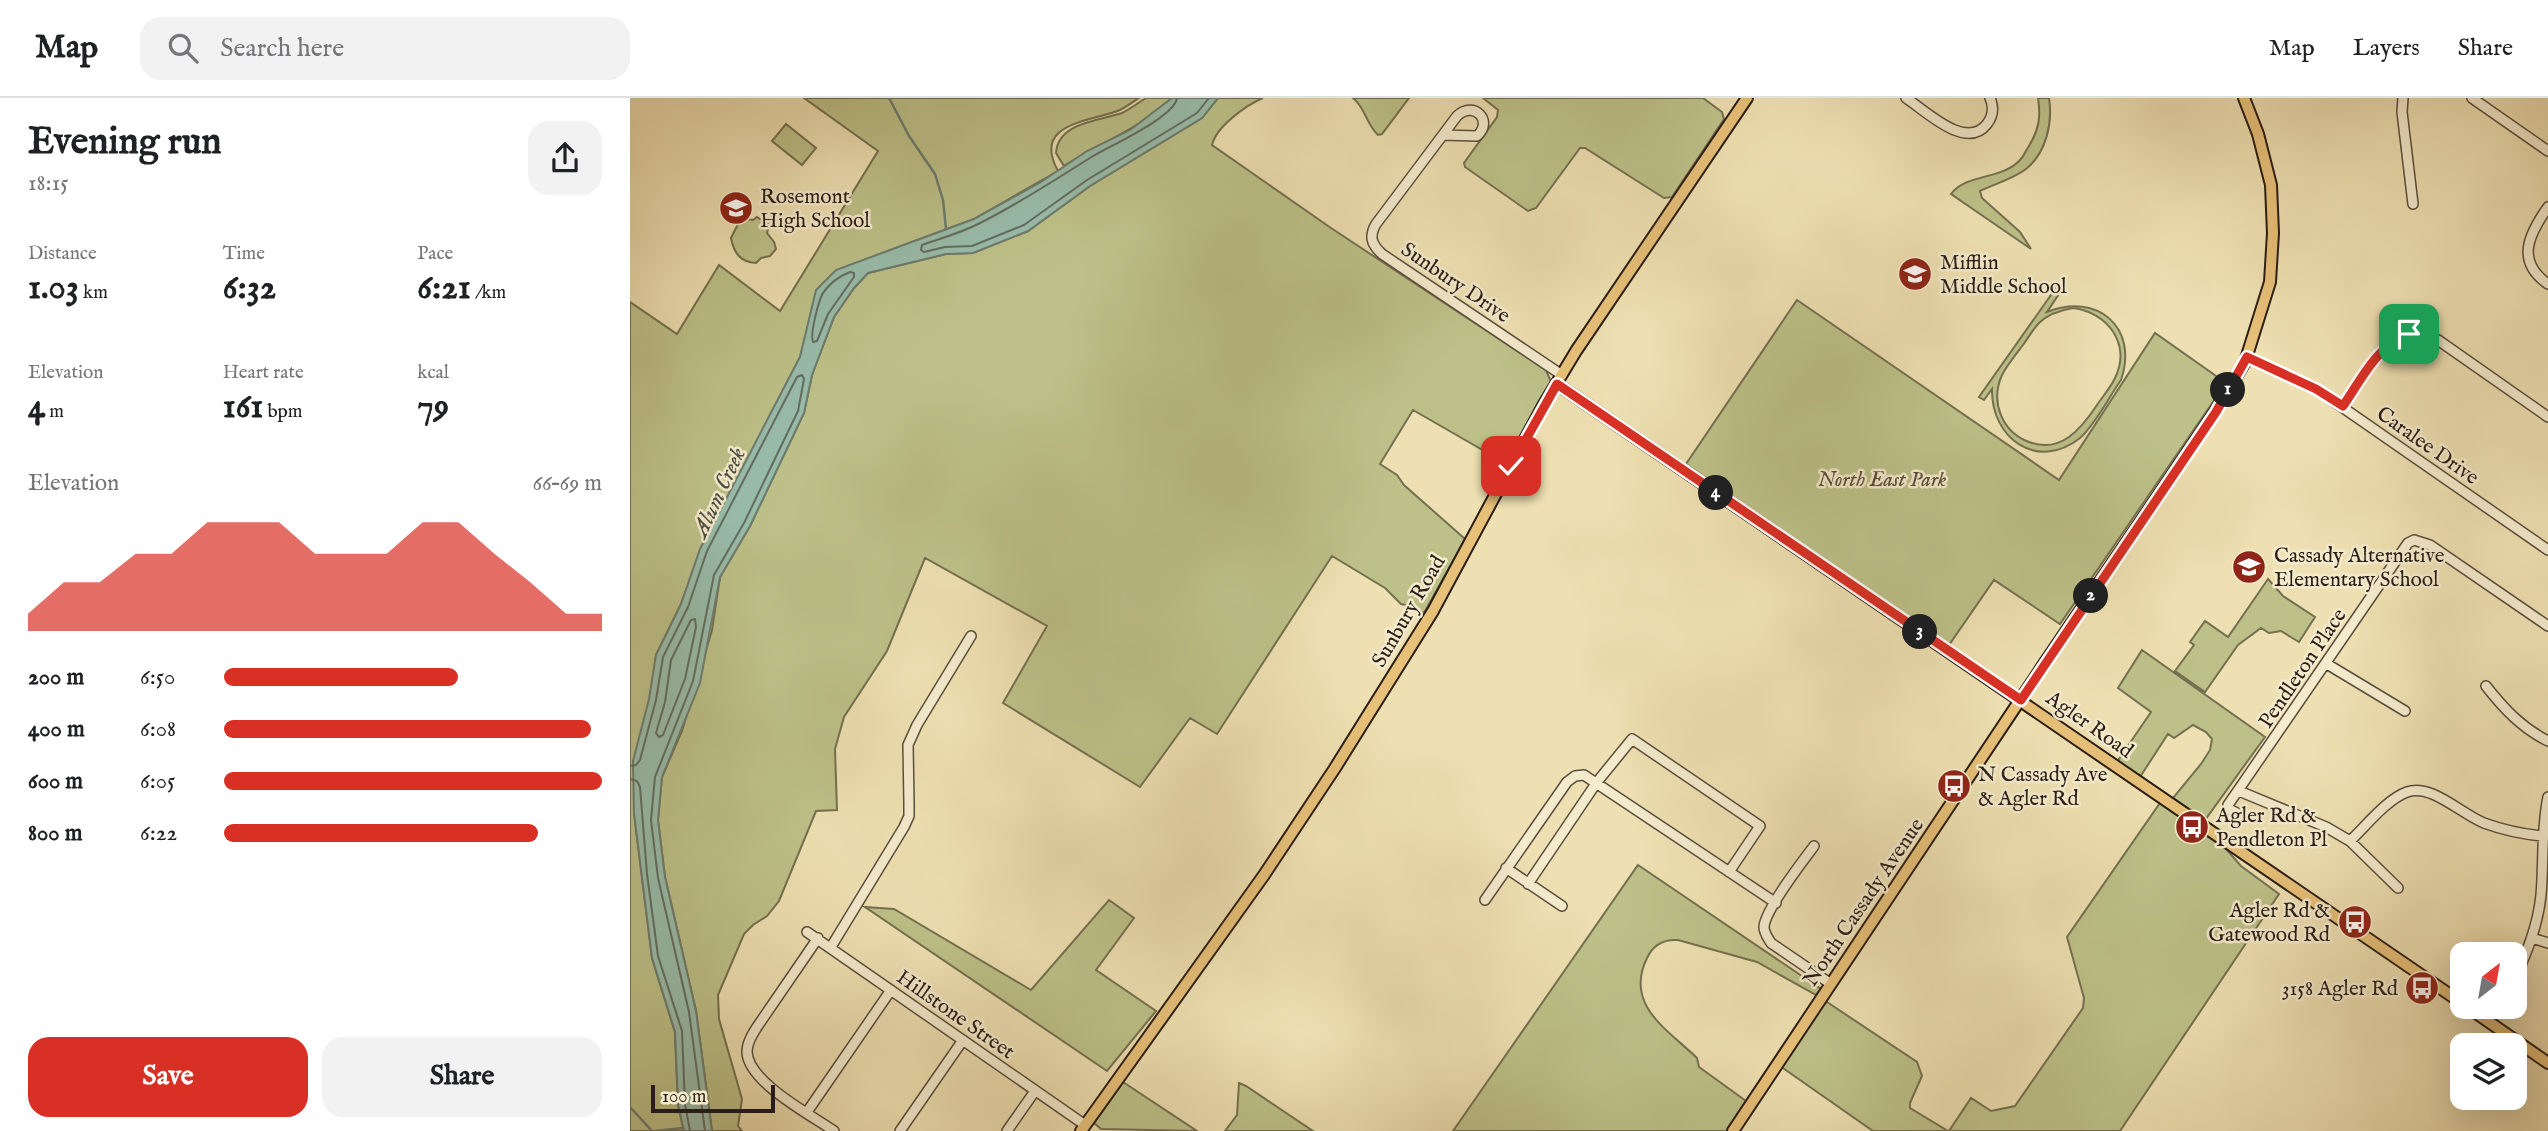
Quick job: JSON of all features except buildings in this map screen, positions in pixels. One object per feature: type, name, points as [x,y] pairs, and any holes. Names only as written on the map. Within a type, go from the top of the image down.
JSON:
[{"type":"main road","name":"Sunbury Road","points":[[1083,1128],[1264,875],[1340,759],[1435,606],[1578,348],[1747,98]]},
{"type":"main road","name":"North Cassady Avenue","points":[[1733,1131],[2216,412],[2247,357],[2270,282],[2273,233],[2271,185],[2258,134],[2244,98]]},
{"type":"main road","name":"Agler Road","points":[[1560,379],[2450,995]]},
{"type":"main road","name":"Agler Road","points":[[2485,1019],[2548,1063]]},
{"type":"street","points":[[1906,98],[1957,132],[1971,135],[1983,129],[1991,119],[1993,106],[1990,98]]},
{"type":"street","points":[[2403,98],[2402,112],[2413,204]]},
{"type":"street","points":[[2472,98],[2548,151]]},
{"type":"street","name":"Sunbury Drive","points":[[1443,135],[1376,224],[1371,232],[1372,242],[1382,254],[1560,379]]},
{"type":"street","points":[[2548,207],[2531,233],[2528,259],[2533,271],[2548,284]]},
{"type":"street","points":[[2343,406],[2383,349],[2394,339],[2409,334],[2424,334],[2438,340],[2548,417]]},
{"type":"street","name":"Caralee Drive","points":[[2247,357],[2316,389],[2343,406],[2548,550]]},
{"type":"street","name":"Pendleton Place","points":[[2239,790],[2327,664],[2402,548],[2414,540],[2430,545],[2548,626]]},
{"type":"street","points":[[831,947],[909,816],[908,745],[917,725],[971,636]]},
{"type":"street","points":[[2327,664],[2405,711]]},
{"type":"street","points":[[2486,687],[2513,717],[2548,741]]},
{"type":"street","points":[[1528,884],[1597,782],[1632,739],[1760,826],[1729,872]]},
{"type":"street","points":[[1485,900],[1567,782],[1575,776],[1584,775],[1776,903]]},
{"type":"street","points":[[2239,814],[2229,809],[2228,805],[2239,790],[2326,827],[2350,841],[2398,888]]},
{"type":"street","points":[[2350,841],[2395,797],[2414,790],[2426,791],[2481,821],[2518,833],[2542,836]]},
{"type":"street","points":[[2527,950],[2541,897],[2542,836],[2548,797]]},
{"type":"street","points":[[1814,846],[1764,925],[1771,943],[1831,984]]},
{"type":"street","points":[[1506,868],[1562,906]]},
{"type":"street","name":"Hillstone Street","points":[[807,932],[1035,1091],[1083,1128]]},
{"type":"street","points":[[818,938],[757,1027],[747,1053],[751,1067],[761,1080],[834,1131]]},
{"type":"street","points":[[2532,938],[2548,943]]},
{"type":"street","points":[[807,1112],[891,989]]},
{"type":"street","points":[[900,1131],[963,1040]]},
{"type":"street","points":[[1007,1131],[1035,1091]]},
{"type":"green space","points":[[804,98],[1139,98],[1120,110],[1081,122],[1058,133],[1052,142],[1052,155],[1058,171],[974,219],[837,270],[817,290],[800,357],[701,549],[681,604],[656,655],[634,813],[652,958],[675,1032],[678,1105],[684,1131],[630,1131],[630,302],[677,334],[719,265],[780,311],[878,151]]},
{"type":"green space","points":[[1146,98],[1172,98],[1134,127],[1064,166],[1056,153],[1058,143],[1064,135],[1081,124],[1122,113]]},
{"type":"green space","points":[[1218,98],[1263,98],[1233,117],[1219,131],[1212,145],[1331,228],[1546,370],[1551,382],[1506,460],[1500,460],[1413,410],[1380,464],[1397,475],[1404,485],[1465,539],[1424,613],[1401,604],[1385,588],[1332,556],[1217,734],[1190,718],[1140,787],[1003,703],[1047,626],[925,558],[887,651],[844,717],[835,749],[837,810],[816,811],[779,901],[767,916],[744,934],[718,995],[719,1019],[742,1099],[738,1126],[742,1131],[712,1131],[696,1011],[665,877],[658,820],[662,777],[682,731],[712,630],[720,577],[750,526],[804,413],[812,375],[834,317],[868,273],[946,254],[973,253],[1028,231],[1090,186],[1202,118]]},
{"type":"green space","points":[[1353,98],[1409,98],[1382,134],[1378,135]]},
{"type":"green space","points":[[1483,98],[1703,98],[1722,112],[1724,119],[1672,197],[1664,198],[1585,148],[1580,148],[1536,208],[1528,211],[1465,167],[1464,163],[1497,117],[1498,110]]},
{"type":"green space","points":[[2038,98],[2049,98],[2050,108],[2049,127],[2039,155],[2021,173],[1980,191],[1982,198],[2020,232],[2031,249],[1951,194],[1966,183],[2004,171],[2020,160],[2037,128]]},
{"type":"green space","points":[[786,124],[816,148],[802,165],[772,141]]},
{"type":"green space","points":[[757,217],[769,225],[767,233],[776,249],[770,256],[761,258],[756,263],[739,256],[731,238],[738,224],[745,219],[753,220]]},
{"type":"green space","points":[[2058,285],[2063,288],[2047,312],[2065,307],[2082,307],[2097,311],[2110,319],[2119,330],[2124,344],[2125,361],[2121,380],[2086,432],[2064,448],[2048,452],[2020,445],[2008,435],[1999,422],[1992,389],[1984,400],[1979,397]],"holes":[[[2068,309],[2085,311],[2106,323],[2118,342],[2120,353],[2115,378],[2084,423],[2069,437],[2051,445],[2029,442],[2012,431],[2001,415],[1997,395],[2002,375],[2043,320]]]},
{"type":"green space","name":"North East Park","points":[[1797,300],[2059,480],[2155,333],[2226,383],[2060,624],[1994,580],[1949,645],[1686,464]]},
{"type":"green space","points":[[2268,579],[2283,596],[2315,617],[2299,642],[2281,631],[2269,633],[2261,628],[2238,645],[2205,692],[2175,671],[2194,645],[2190,642],[2205,621],[2228,637]]},
{"type":"green space","points":[[2142,650],[2265,737],[2205,820],[2173,798],[2210,750],[2212,739],[2206,732],[2193,725],[2174,738],[2168,734],[2140,777],[2117,762],[2151,712],[2118,688]]},
{"type":"green space","points":[[2160,803],[2227,850],[2241,866],[2279,894],[2120,1131],[1949,1131],[1971,1098],[1991,1111],[2015,1106],[2083,1008],[2084,998],[2067,937]]},
{"type":"green space","points":[[1638,865],[1821,989],[1816,995],[1757,962],[1678,940],[1660,944],[1649,953],[1641,975],[1641,989],[1652,1015],[1697,1058],[1699,1067],[1746,1101],[1727,1131],[1453,1131]]},
{"type":"green space","points":[[1109,900],[1134,918],[1096,970],[1156,1011],[1107,1071],[865,907],[894,909],[1031,990]]},
{"type":"green space","points":[[1824,1000],[1917,1062],[1922,1076],[1910,1108],[1948,1131],[1873,1131],[1780,1066]]},
{"type":"green space","points":[[1123,1082],[1197,1131],[1101,1129],[1094,1123]]},
{"type":"green space","points":[[1239,1083],[1313,1131],[1225,1131],[1237,1115]]},
{"type":"water","points":[[1172,98],[1218,98],[1202,118],[1090,186],[1028,231],[973,253],[946,254],[868,273],[834,317],[812,375],[804,413],[750,526],[720,577],[700,683],[662,777],[658,820],[665,877],[696,1011],[712,1131],[684,1131],[678,1105],[675,1032],[652,958],[634,813],[633,761],[649,699],[656,655],[681,604],[700,549],[800,357],[816,290],[836,270],[974,219],[1041,182],[1087,151],[1130,130]]},
{"type":"waterway","points":[[889,98],[909,136],[935,174],[943,200],[946,229]]},
{"type":"waterway","points":[[630,1107],[652,1131]]},
{"type":"waterway","points":[[656,1131],[683,1128]]},
{"type":"place","name":"Rosemont High School","points":[[736,208]]},
{"type":"place","name":"Mifflin Middle School","points":[[1915,274]]},
{"type":"place","name":"Cassady Alternative Elementary School","points":[[2249,567]]},
{"type":"place","name":"N Cassady Ave & Agler Rd","points":[[1954,786]]},
{"type":"place","name":"Agler Rd & Pendleton Pl","points":[[2192,827]]},
{"type":"place","name":"Agler Rd & Gatewood Rd","points":[[2355,922]]},
{"type":"place","name":"3158 Agler Rd","points":[[2422,988]]},
{"type":"route","points":[[1511,466],[1557,384],[2021,700],[2216,412],[2247,357],[2316,389],[2343,406],[2383,349],[2394,339],[2409,334]]},
{"type":"water label","name":"Alum Creek","points":[[718,492]]}]
